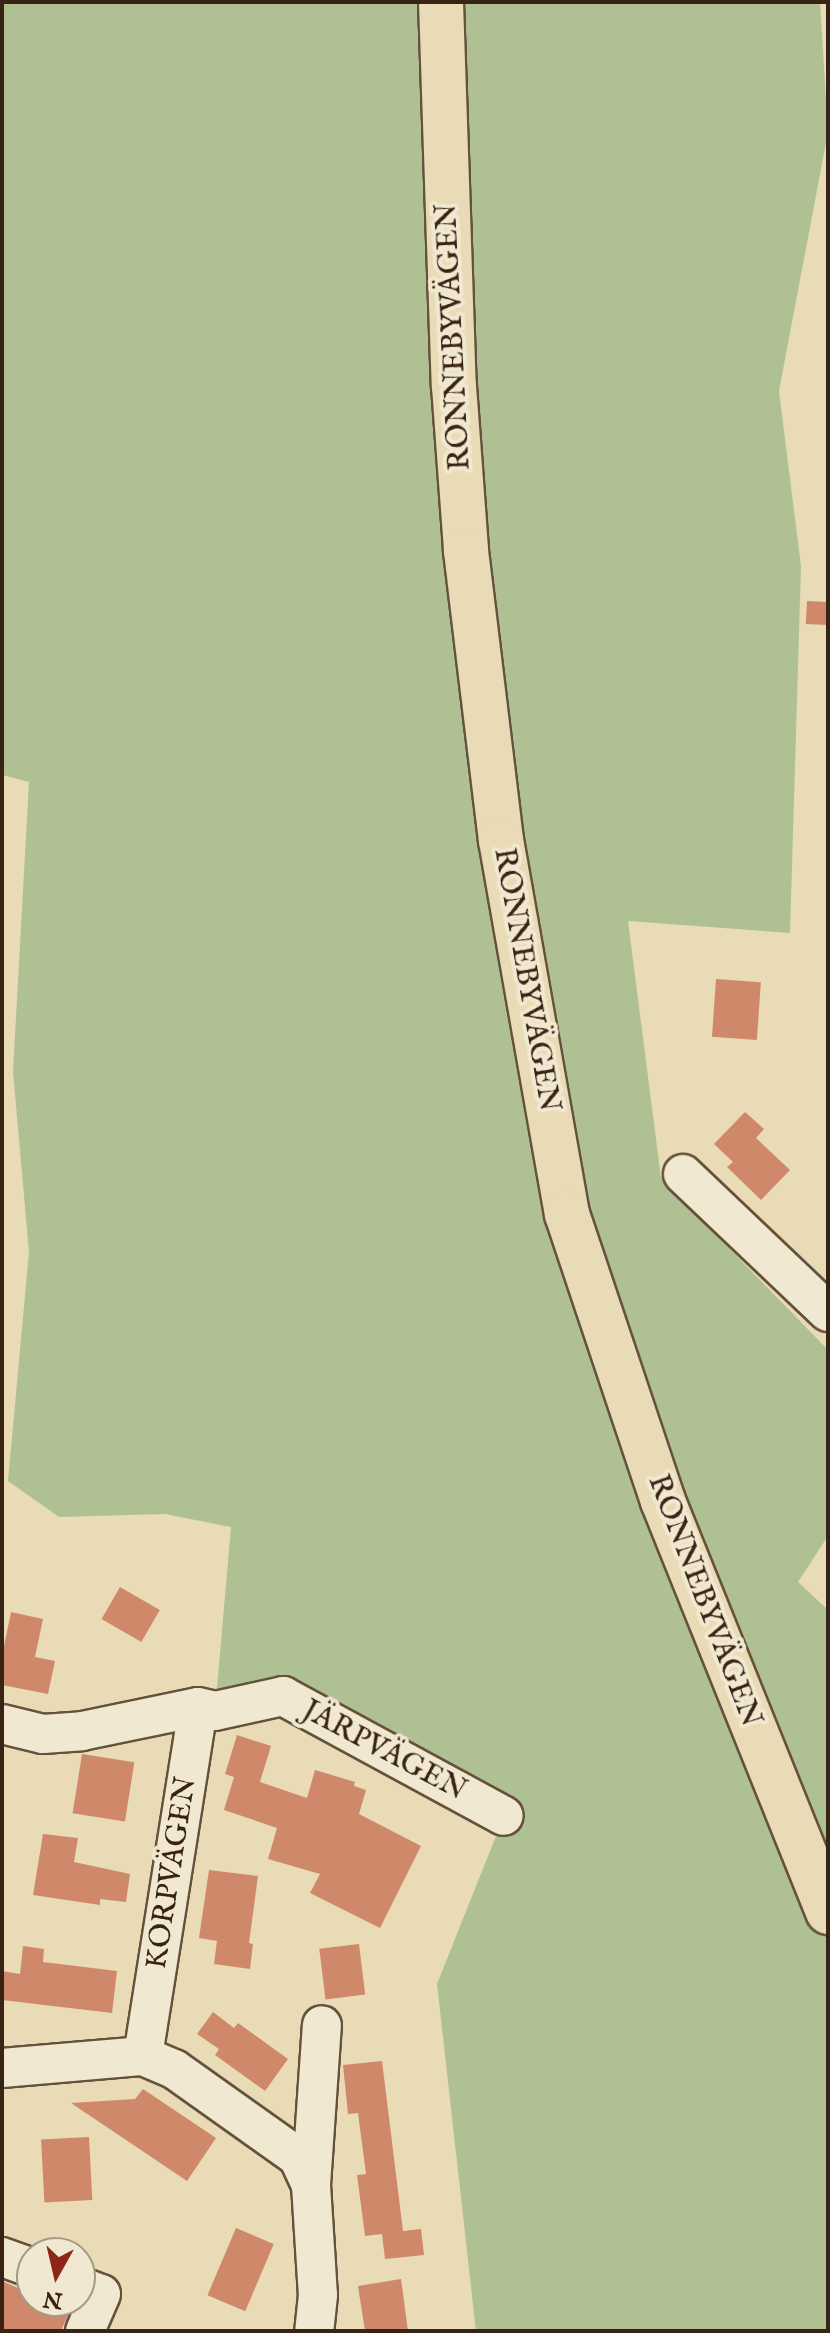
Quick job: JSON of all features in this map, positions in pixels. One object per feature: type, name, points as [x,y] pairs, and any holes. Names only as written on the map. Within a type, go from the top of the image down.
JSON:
[{"type":"main road","name":"RONNEBYVÄGEN","points":[[441,2],[454,386],[466,551],[501,840],[567,1214],[663,1501],[828,1912]]},
{"type":"street","points":[[683,1174],[828,1312]]},
{"type":"street","name":"JÄRPVÄGEN","points":[[2,1724],[43,1734],[82,1731],[283,1696],[504,1816]]},
{"type":"street","name":"KORPVÄGEN","points":[[143,2056],[207,1709]]},
{"type":"street","points":[[314,2331],[318,2295],[311,2185],[322,2025]]},
{"type":"street","points":[[2,2068],[143,2056],[174,2069],[298,2157],[311,2185]]},
{"type":"green space","points":[[2,2],[820,2],[828,132],[779,391],[801,566],[790,933],[628,921],[661,1178],[828,1350],[828,1536],[798,1582],[828,1610],[828,2331],[476,2331],[437,1984],[504,1816],[283,1696],[215,1711],[231,1527],[165,1514],[59,1517],[8,1481],[29,1252],[13,1072],[29,782],[2,775]]},
{"type":"building","points":[[807,601],[828,602],[827,625],[806,624]]},
{"type":"building","points":[[716,979],[761,982],[757,1040],[712,1037]]},
{"type":"building","points":[[745,1112],[764,1129],[756,1138],[790,1170],[761,1200],[727,1167],[733,1162],[714,1144]]},
{"type":"building","points":[[120,1587],[160,1610],[141,1642],[102,1619]]},
{"type":"building","points":[[11,1612],[43,1619],[35,1657],[55,1661],[48,1694],[2,1685],[2,1656]]},
{"type":"building","points":[[237,1735],[271,1746],[260,1782],[307,1798],[315,1770],[355,1782],[354,1786],[366,1790],[359,1814],[421,1846],[380,1928],[310,1893],[320,1874],[268,1859],[277,1828],[224,1810],[234,1777],[225,1774]]},
{"type":"building","points":[[82,1754],[134,1762],[125,1822],[73,1813]]},
{"type":"building","points":[[43,1834],[78,1838],[74,1862],[130,1874],[126,1902],[100,1899],[100,1905],[33,1895]]},
{"type":"building","points":[[209,1870],[258,1876],[249,1943],[253,1944],[250,1969],[214,1964],[217,1941],[199,1938]]},
{"type":"building","points":[[359,1944],[365,1995],[326,1999],[319,1949]]},
{"type":"building","points":[[23,1946],[44,1949],[43,1962],[117,1971],[112,2013],[2,2000],[2,1971],[20,1974]]},
{"type":"building","points":[[213,2012],[234,2028],[238,2023],[288,2059],[265,2091],[215,2055],[219,2049],[197,2034]]},
{"type":"building","points":[[382,2061],[403,2231],[421,2229],[424,2255],[385,2259],[382,2234],[365,2236],[357,2175],[366,2174],[358,2113],[348,2114],[343,2065]]},
{"type":"building","points":[[143,2089],[216,2138],[187,2181],[71,2103],[135,2099]]},
{"type":"building","points":[[89,2137],[92,2200],[44,2202],[41,2140]]},
{"type":"building","points":[[236,2228],[274,2244],[245,2311],[207,2295]]},
{"type":"building","points":[[401,2279],[408,2331],[365,2331],[358,2286]]},
{"type":"building","points":[[2,2281],[16,2287],[16,2317],[67,2317],[61,2331],[2,2331]]}]
